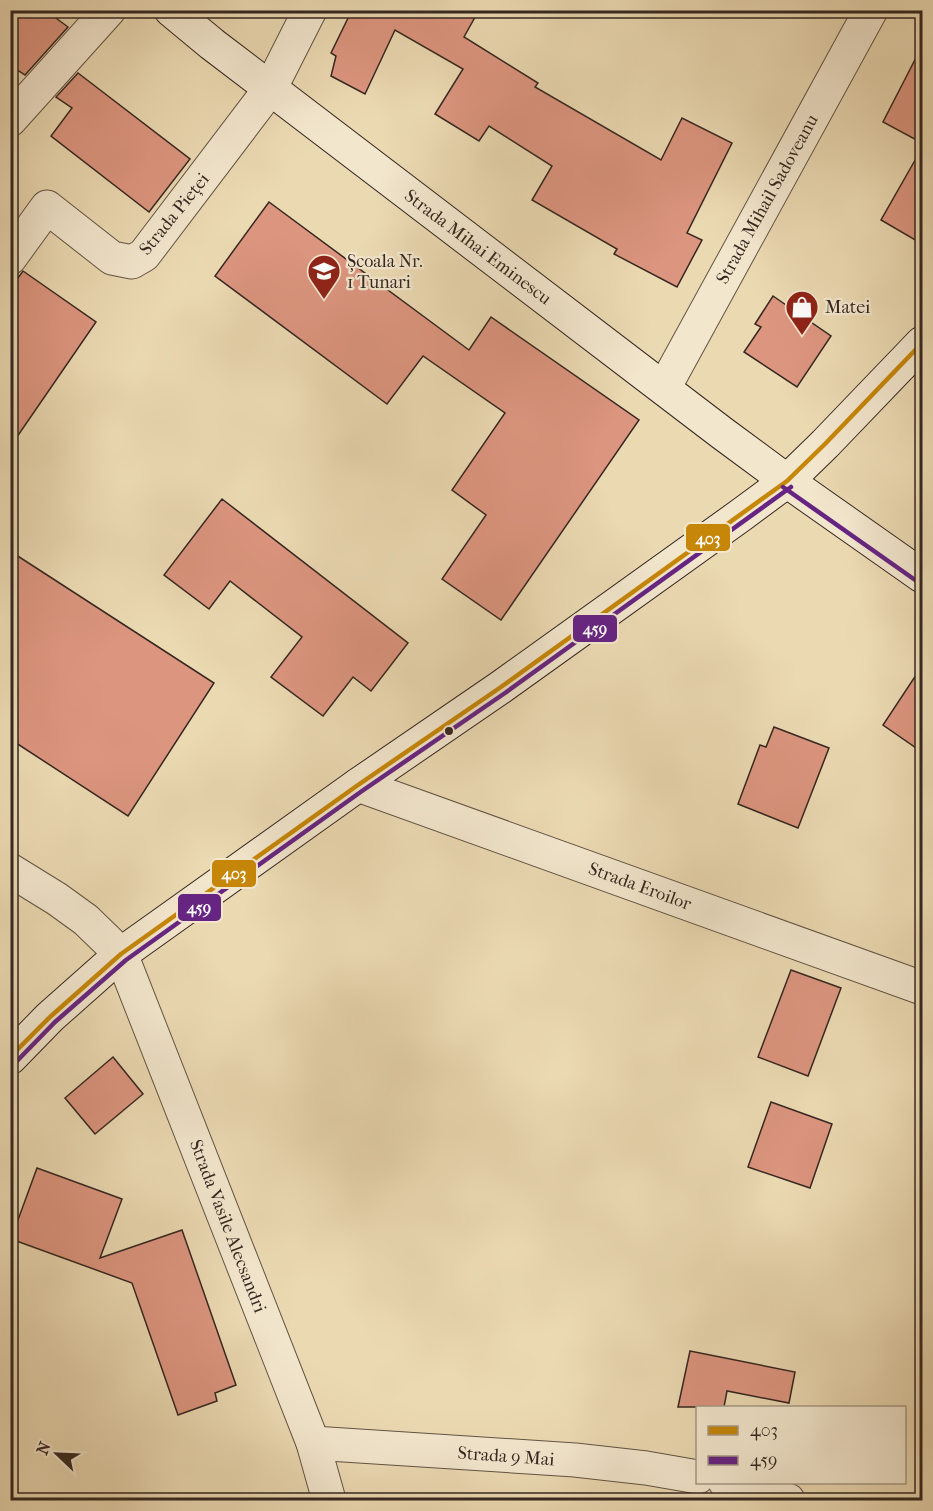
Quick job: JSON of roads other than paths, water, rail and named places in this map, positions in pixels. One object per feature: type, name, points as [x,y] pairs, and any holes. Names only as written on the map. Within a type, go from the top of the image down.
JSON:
[{"type":"street","points":[[10,120],[109,10]]},
{"type":"street","name":"Strada Mihai Eminescu","points":[[171,10],[270,89],[787,481],[922,576]]},
{"type":"street","points":[[270,89],[310,10]]},
{"type":"street","name":"Strada Mihail Sadoveanu","points":[[664,388],[871,10]]},
{"type":"street","name":"Strada Pieței","points":[[10,258],[47,207],[112,258],[132,262],[144,255],[270,89]]},
{"type":"street","points":[[10,1058],[50,1017],[121,954],[358,785],[501,687],[787,481],[922,343]]},
{"type":"street","name":"Strada Eroilor","points":[[358,785],[922,988]]},
{"type":"street","points":[[10,870],[86,920],[121,954]]},
{"type":"street","name":"Strada Vasile Alecsandri","points":[[121,954],[314,1443],[329,1500]]},
{"type":"street","name":"Strada 9 Mai","points":[[314,1443],[575,1460],[696,1477]]},
{"type":"street","points":[[732,1484],[788,1500]]},
{"type":"place","name":"Școala Nr. 1 Tunari","points":[[324,300]]},
{"type":"place","name":"Matei","points":[[802,336]]}]
